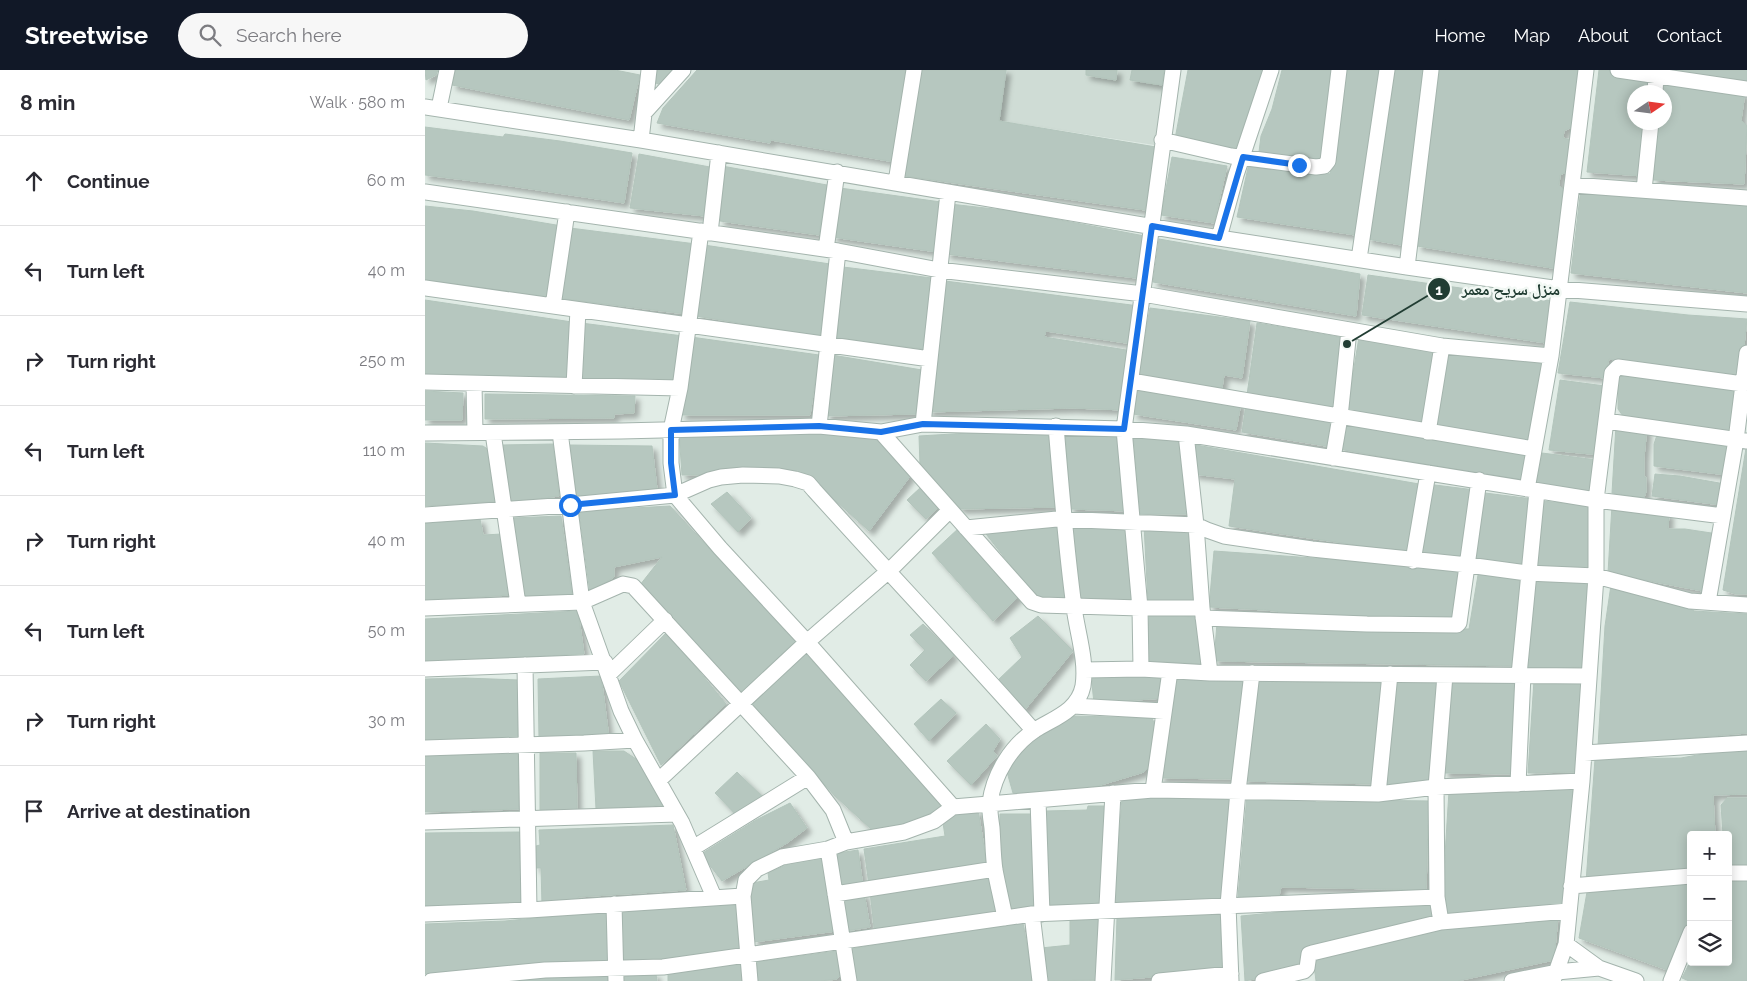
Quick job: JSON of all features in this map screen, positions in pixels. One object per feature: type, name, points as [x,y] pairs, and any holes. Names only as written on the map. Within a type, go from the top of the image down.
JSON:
[{"type":"street","points":[[447,70],[432,108],[641,140],[1219,238],[1407,267],[1560,289],[1747,304]]},
{"type":"street","points":[[641,140],[649,70]]},
{"type":"street","points":[[644,113],[683,70]]},
{"type":"street","points":[[896,182],[914,70]]},
{"type":"street","points":[[1141,669],[1140,608],[1124,429],[1173,70]]},
{"type":"street","points":[[1219,238],[1271,70]]},
{"type":"street","points":[[1162,140],[1243,157],[1316,167],[1326,166],[1339,70]]},
{"type":"street","points":[[1359,259],[1387,70]]},
{"type":"street","points":[[1407,267],[1431,70]]},
{"type":"street","points":[[1517,784],[1521,675],[1534,449],[1551,356],[1586,70]]},
{"type":"street","points":[[1618,70],[1747,89]]},
{"type":"street","points":[[1655,85],[1656,76]]},
{"type":"street","points":[[1644,190],[1650,130]]},
{"type":"street","points":[[719,153],[688,325],[680,388],[671,430],[671,463],[675,495],[720,548],[807,642],[953,808]]},
{"type":"street","points":[[819,426],[828,344],[837,172]]},
{"type":"street","points":[[1573,185],[1747,195]]},
{"type":"street","points":[[425,192],[832,250],[939,270],[1143,294],[1441,346],[1551,356]]},
{"type":"street","points":[[923,424],[948,193]]},
{"type":"street","points":[[553,306],[567,212]]},
{"type":"street","points":[[425,288],[930,359]]},
{"type":"street","points":[[574,386],[578,310]]},
{"type":"street","points":[[1333,458],[1340,417],[1349,330]]},
{"type":"street","points":[[1428,432],[1441,346]]},
{"type":"street","points":[[1708,602],[1723,516],[1742,440],[1743,384],[1747,353]]},
{"type":"street","points":[[1555,976],[1566,944],[1582,781],[1596,576],[1596,500],[1612,373],[1619,367],[1743,384]]},
{"type":"street","points":[[1131,381],[1534,449]]},
{"type":"street","points":[[425,382],[680,388]]},
{"type":"street","points":[[474,384],[475,433]]},
{"type":"street","points":[[1606,421],[1742,440]]},
{"type":"street","points":[[425,433],[819,426],[881,432],[923,424],[1124,429],[1187,434],[1596,500],[1723,516]]},
{"type":"street","points":[[1005,918],[995,869],[990,804],[994,782],[1005,761],[1019,743],[1073,706],[1080,694],[1084,670],[1074,607],[1056,426]]},
{"type":"street","points":[[493,432],[518,604]]},
{"type":"street","points":[[560,432],[582,602],[621,711],[635,740],[677,814],[714,897]]},
{"type":"street","points":[[881,432],[1031,602],[1041,605],[1140,608],[1453,626],[1459,624],[1479,480]]},
{"type":"street","points":[[1187,434],[1210,673]]},
{"type":"street","points":[[1413,560],[1428,473]]},
{"type":"street","points":[[425,515],[570,505],[675,495],[721,476],[779,476],[795,479],[808,484],[814,490],[887,571],[959,646],[1034,731]]},
{"type":"street","points":[[659,780],[807,642],[887,571],[950,510]]},
{"type":"street","points":[[966,528],[1064,519],[1196,524],[1224,536],[1312,549],[1528,573],[1596,576],[1690,601],[1747,605]]},
{"type":"street","points":[[425,608],[582,602],[617,586],[627,584],[633,586],[742,702],[808,777],[833,810],[846,842]]},
{"type":"street","points":[[425,669],[525,665],[607,668],[665,620]]},
{"type":"street","points":[[525,665],[526,820],[529,910]]},
{"type":"street","points":[[1084,670],[1141,669],[1210,673],[1588,676]]},
{"type":"street","points":[[1153,790],[1170,671]]},
{"type":"street","points":[[1159,981],[1231,977],[1228,906],[1238,791],[1252,673]]},
{"type":"street","points":[[1378,794],[1390,674]]},
{"type":"street","points":[[1441,922],[1437,897],[1436,787],[1445,675]]},
{"type":"street","points":[[1073,706],[1164,710]]},
{"type":"street","points":[[425,748],[635,740]]},
{"type":"street","points":[[1584,753],[1747,743]]},
{"type":"street","points":[[693,848],[808,777]]},
{"type":"street","points":[[750,981],[743,896],[746,880],[757,869],[782,857],[828,849],[846,842],[904,832],[934,821],[953,808],[1153,790],[1378,794],[1436,787],[1582,781]]},
{"type":"street","points":[[1103,981],[1113,793]]},
{"type":"street","points":[[1038,800],[1037,914],[1040,981]]},
{"type":"street","points":[[425,822],[677,814]]},
{"type":"street","points":[[828,849],[849,981]]},
{"type":"street","points":[[835,894],[995,869]]},
{"type":"street","points":[[1732,873],[1747,873]]},
{"type":"street","points":[[1571,886],[1687,876]]},
{"type":"street","points":[[425,914],[529,910],[743,896]]},
{"type":"street","points":[[431,981],[545,970],[616,974],[664,974],[749,953],[1037,914],[1437,897]]},
{"type":"street","points":[[614,904],[616,974]]},
{"type":"street","points":[[1263,981],[1304,971],[1307,968],[1309,954],[1312,953],[1441,922],[1568,912]]},
{"type":"street","points":[[1671,981],[1687,942]]},
{"type":"street","points":[[1566,944],[1599,968],[1636,981]]},
{"type":"street","points":[[1513,981],[1599,968]]},
{"type":"shaded area","points":[[1006,70],[1172,70],[1161,146],[999,121]]},
{"type":"building","points":[[425,70],[438,70],[436,75],[426,80]]},
{"type":"building","points":[[455,70],[615,70],[640,75],[629,120],[452,85]]},
{"type":"building","points":[[656,70],[672,70],[660,84],[655,83]]},
{"type":"building","points":[[697,70],[908,70],[894,162],[771,140],[770,143],[657,123],[663,108]]},
{"type":"building","points":[[916,70],[1006,70],[999,121],[1156,147],[1145,210],[898,175]]},
{"type":"building","points":[[1086,70],[1117,70],[1116,80],[1086,75]]},
{"type":"building","points":[[1132,70],[1164,70],[1162,85],[1130,80]]},
{"type":"building","points":[[1188,70],[1265,70],[1241,150],[1175,139]]},
{"type":"building","points":[[1282,70],[1337,70],[1326,162],[1259,152],[1261,136],[1272,109]]},
{"type":"building","points":[[1345,70],[1382,70],[1362,236],[1237,217],[1250,159],[1330,174]]},
{"type":"building","points":[[1389,70],[1426,70],[1407,246],[1367,239]]},
{"type":"building","points":[[1438,70],[1580,70],[1574,126],[1564,131],[1563,138],[1572,140],[1569,171],[1560,175],[1559,185],[1566,192],[1558,269],[1417,246]]},
{"type":"building","points":[[1599,70],[1612,70],[1652,77],[1651,85],[1627,85],[1627,130],[1647,130],[1643,176],[1587,172]]},
{"type":"building","points":[[1666,70],[1747,70],[1747,85]]},
{"type":"building","points":[[1672,85],[1745,93],[1741,120],[1747,126],[1744,184],[1653,180],[1657,130],[1672,130]]},
{"type":"building","points":[[425,127],[503,137],[505,134],[632,153],[624,203],[425,175]]},
{"type":"building","points":[[639,154],[710,167],[705,216],[630,208]]},
{"type":"building","points":[[1172,157],[1227,166],[1214,223],[1161,215]]},
{"type":"building","points":[[722,166],[827,185],[819,235],[720,221]]},
{"type":"building","points":[[840,188],[941,202],[937,252],[832,237]]},
{"type":"building","points":[[1581,188],[1747,202],[1747,293],[1571,273]]},
{"type":"building","points":[[950,204],[1012,211],[1150,237],[1144,279],[946,254]]},
{"type":"building","points":[[425,206],[473,211],[562,226],[548,297],[425,280]]},
{"type":"building","points":[[570,228],[696,244],[686,314],[557,298]]},
{"type":"building","points":[[1159,239],[1360,274],[1356,316],[1153,282]]},
{"type":"building","points":[[704,245],[830,264],[820,336],[696,316]]},
{"type":"building","points":[[843,267],[932,278],[924,349],[837,338]]},
{"type":"building","points":[[1368,275],[1553,301],[1546,343],[1362,315]]},
{"type":"building","points":[[945,281],[1139,306],[1133,344],[1046,331],[1044,337],[1133,351],[1125,410],[1072,408],[928,412]]},
{"type":"building","points":[[425,300],[572,322],[570,380],[425,375]]},
{"type":"building","points":[[1570,302],[1688,315],[1747,319],[1740,380],[1609,359],[1605,378],[1558,373]]},
{"type":"building","points":[[1150,308],[1250,321],[1242,378],[1224,375],[1222,388],[1137,379]]},
{"type":"building","points":[[581,323],[683,336],[675,381],[577,380]]},
{"type":"building","points":[[1257,323],[1345,338],[1339,409],[1247,395]]},
{"type":"building","points":[[691,337],[819,355],[810,415],[681,415]]},
{"type":"building","points":[[1359,337],[1436,347],[1427,423],[1347,411]]},
{"type":"building","points":[[1446,348],[1543,362],[1531,442],[1437,427]]},
{"type":"building","points":[[832,355],[922,370],[916,414],[826,416]]},
{"type":"building","points":[[1618,372],[1739,388],[1734,433],[1623,416],[1618,409]]},
{"type":"building","points":[[1560,380],[1605,386],[1601,455],[1549,450]]},
{"type":"building","points":[[1139,385],[1241,403],[1236,430],[1133,414]]},
{"type":"building","points":[[425,391],[463,393],[462,420],[425,420]]},
{"type":"building","points":[[485,394],[635,396],[634,413],[614,414],[614,418],[485,419]]},
{"type":"building","points":[[1246,404],[1337,419],[1332,447],[1242,432]]},
{"type":"building","points":[[1342,423],[1530,453],[1525,482],[1339,449]]},
{"type":"building","points":[[1616,425],[1647,428],[1644,457],[1646,492],[1644,498],[1612,493]]},
{"type":"building","points":[[1053,428],[1059,507],[961,509],[920,466],[919,436]]},
{"type":"building","points":[[1065,429],[1122,433],[1128,511],[1070,509]]},
{"type":"building","points":[[1659,429],[1732,440],[1727,475],[1654,466],[1654,444]]},
{"type":"building","points":[[833,432],[875,437],[911,475],[869,531],[805,473],[682,475],[679,433]]},
{"type":"building","points":[[1133,435],[1186,439],[1193,514],[1140,514]]},
{"type":"building","points":[[1747,442],[1747,594],[1736,594],[1723,590]]},
{"type":"building","points":[[425,443],[483,446],[492,452],[499,501],[425,506]]},
{"type":"building","points":[[553,444],[559,496],[509,503],[501,445]]},
{"type":"building","points":[[570,445],[652,446],[657,489],[576,497]]},
{"type":"building","points":[[1196,445],[1419,484],[1411,551],[1376,548],[1229,526],[1235,479],[1193,474]]},
{"type":"building","points":[[1542,453],[1597,460],[1592,493],[1536,484]]},
{"type":"building","points":[[1655,474],[1680,476],[1725,484],[1721,505],[1652,496]]},
{"type":"building","points":[[1427,484],[1475,490],[1467,558],[1421,553]]},
{"type":"building","points":[[921,487],[939,507],[926,519],[907,500]]},
{"type":"building","points":[[727,492],[751,518],[738,532],[711,504]]},
{"type":"building","points":[[1485,493],[1533,499],[1525,568],[1474,561]]},
{"type":"building","points":[[1542,501],[1595,506],[1594,571],[1535,566]]},
{"type":"building","points":[[1612,505],[1669,513],[1668,529],[1685,529],[1718,534],[1708,592],[1608,573]]},
{"type":"building","points":[[670,506],[796,642],[738,696],[640,585],[662,557],[614,567],[614,577],[590,593],[579,511]]},
{"type":"building","points":[[561,516],[572,595],[522,596],[512,518]]},
{"type":"building","points":[[480,519],[483,535],[502,534],[511,595],[425,600],[425,523]]},
{"type":"building","points":[[1068,523],[1129,525],[1136,605],[1075,602]]},
{"type":"building","points":[[1059,524],[1069,598],[1036,598],[983,530]]},
{"type":"building","points":[[1144,525],[1195,527],[1198,601],[1148,602]]},
{"type":"building","points":[[960,527],[1020,595],[993,621],[932,553]]},
{"type":"building","points":[[1214,551],[1461,571],[1457,621],[1321,617],[1266,610],[1209,607]]},
{"type":"building","points":[[1479,569],[1527,576],[1516,666],[1214,661],[1217,623],[1469,629]]},
{"type":"building","points":[[1534,575],[1591,579],[1586,667],[1525,669]]},
{"type":"building","points":[[1611,585],[1686,605],[1694,611],[1747,614],[1747,733],[1598,746],[1605,626]]},
{"type":"building","points":[[578,611],[584,654],[425,662],[425,619]]},
{"type":"building","points":[[1149,615],[1200,617],[1201,664],[1147,661]]},
{"type":"building","points":[[1038,616],[1073,651],[1024,711],[997,681],[1022,657],[1010,638]]},
{"type":"building","points":[[923,624],[954,655],[926,681],[910,665],[925,650],[910,635]]},
{"type":"building","points":[[667,632],[726,704],[661,765],[619,681]]},
{"type":"building","points":[[803,651],[946,806],[912,822],[873,831],[835,796],[749,702]]},
{"type":"building","points":[[1163,674],[1164,698],[1094,703],[1091,675]]},
{"type":"building","points":[[1171,675],[1243,679],[1241,725],[1234,779],[1160,778]]},
{"type":"building","points":[[601,676],[609,738],[539,739],[538,679]]},
{"type":"building","points":[[425,679],[519,680],[518,741],[425,742]]},
{"type":"building","points":[[1438,680],[1434,780],[1386,784],[1392,682]]},
{"type":"building","points":[[1448,680],[1520,681],[1514,774],[1444,773]]},
{"type":"building","points":[[1534,680],[1586,681],[1578,772],[1528,773]]},
{"type":"building","points":[[1256,682],[1381,683],[1377,784],[1243,781]]},
{"type":"building","points":[[941,699],[956,713],[929,741],[914,724]]},
{"type":"building","points":[[1073,716],[1152,718],[1156,728],[1148,768],[1144,772],[1081,791],[1039,795],[1013,793],[1007,772],[1019,753],[1035,737]]},
{"type":"building","points":[[986,724],[1000,739],[993,751],[997,756],[971,785],[947,761]]},
{"type":"building","points":[[1747,746],[1747,794],[1713,795],[1715,831],[1687,831],[1687,873],[1586,882],[1595,759],[1681,758]]},
{"type":"building","points":[[593,751],[624,751],[639,761],[664,805],[596,809]]},
{"type":"building","points":[[540,753],[576,753],[577,812],[540,810]]},
{"type":"building","points":[[518,754],[519,809],[425,812],[425,755]]},
{"type":"building","points":[[737,772],[763,797],[738,817],[715,793]]},
{"type":"building","points":[[1578,786],[1566,905],[1445,915],[1443,887],[1449,791]]},
{"type":"building","points":[[1233,795],[1227,899],[1114,904],[1122,797]]},
{"type":"building","points":[[1247,795],[1309,798],[1316,802],[1337,802],[1339,800],[1434,801],[1433,822],[1428,825],[1426,890],[1281,887],[1279,896],[1238,897]]},
{"type":"building","points":[[1727,798],[1747,798],[1747,867],[1732,869],[1732,831],[1723,831],[1721,805]]},
{"type":"building","points":[[790,803],[807,828],[787,843],[722,881],[701,854],[756,820]]},
{"type":"building","points":[[1088,806],[1104,806],[1106,859],[1100,903],[1046,909],[1045,811],[1087,810]]},
{"type":"building","points":[[978,810],[987,866],[869,885],[864,849],[945,836],[943,823],[959,812]]},
{"type":"building","points":[[1000,814],[1035,814],[1038,906],[1006,914],[999,848]]},
{"type":"building","points":[[673,825],[686,890],[578,897],[578,904],[542,905],[541,868],[536,868],[536,846],[540,845],[539,830]]},
{"type":"building","points":[[520,832],[522,903],[425,906],[425,833]]},
{"type":"building","points":[[858,850],[863,887],[837,893],[832,854]]},
{"type":"building","points":[[822,856],[836,931],[754,942],[750,911],[752,883],[769,880],[768,873],[800,859]]},
{"type":"building","points":[[991,876],[997,914],[920,925],[874,928],[870,892]]},
{"type":"building","points":[[1747,878],[1747,981],[1689,981],[1682,978],[1688,966],[1732,966],[1732,879]]},
{"type":"building","points":[[1687,882],[1687,927],[1670,971],[1579,938],[1587,892],[1626,890]]},
{"type":"building","points":[[864,893],[870,927],[846,931],[839,895]]},
{"type":"building","points":[[740,901],[742,953],[618,964],[619,910],[700,903],[701,907]]},
{"type":"building","points":[[1433,903],[1435,920],[1304,949],[1306,967],[1245,981],[1241,916],[1323,908]]},
{"type":"building","points":[[609,911],[612,962],[425,974],[425,924],[505,921]]},
{"type":"building","points":[[1223,912],[1225,971],[1115,980],[1117,917],[1144,918]]},
{"type":"building","points":[[1558,916],[1554,960],[1457,981],[1316,981],[1313,957],[1450,924]]},
{"type":"building","points":[[1070,919],[1101,919],[1098,980],[1046,981],[1041,948],[1070,945]]},
{"type":"building","points":[[1023,923],[1033,981],[855,981],[849,949]]},
{"type":"building","points":[[837,951],[840,975],[837,979],[821,981],[756,981],[756,962]]},
{"type":"building","points":[[744,960],[744,981],[668,981],[668,970]]},
{"type":"building","points":[[556,973],[556,977],[612,973],[613,981],[486,981]]},
{"type":"building","points":[[656,974],[657,981],[621,981],[620,976]]},
{"type":"place","name":"منزل سريح معمر","points":[[1347,344]]},
{"type":"route","points":[[570,505],[675,495],[671,479],[671,430],[819,426],[881,432],[923,424],[1124,429],[1152,226],[1219,238],[1243,157],[1299,165]]}]
